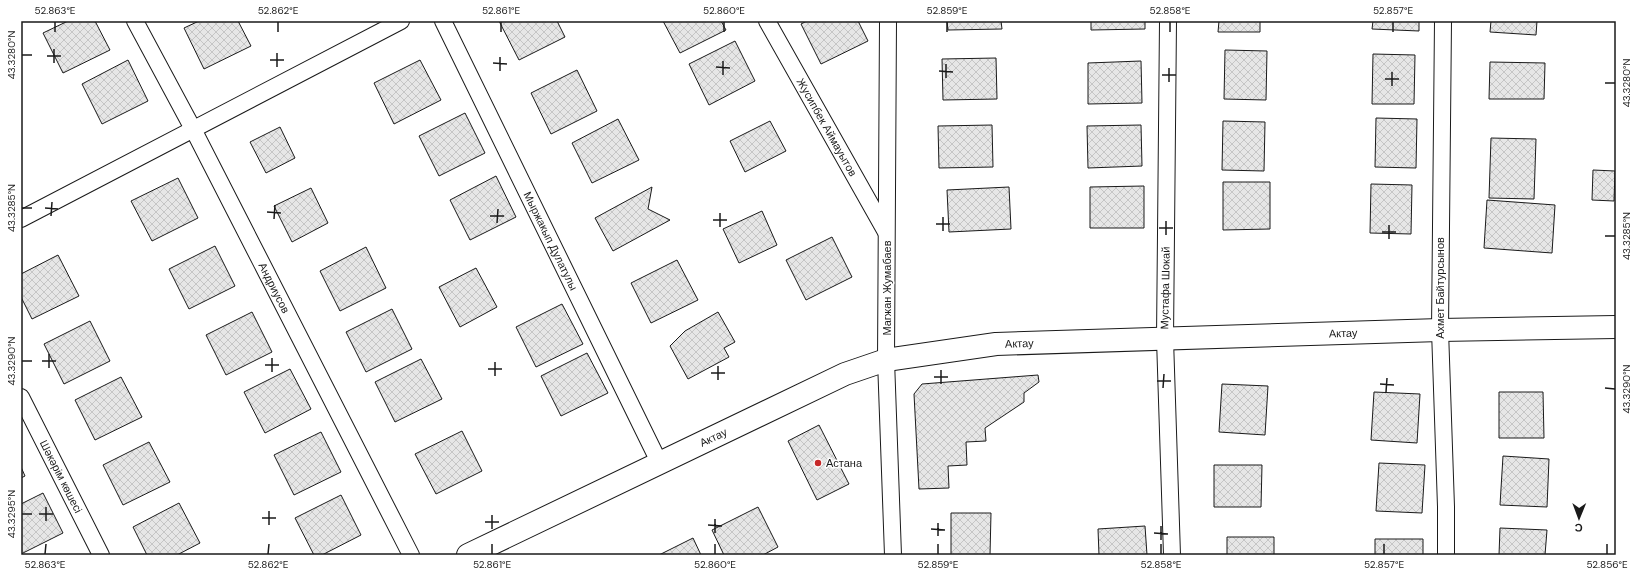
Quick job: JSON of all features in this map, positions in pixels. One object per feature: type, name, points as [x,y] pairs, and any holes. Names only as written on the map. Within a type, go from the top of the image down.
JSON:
[{"type":"street","name":"Андриусов","points":[[136,21],[193,129],[410,555]]},
{"type":"street","points":[[21,218],[401,21]]},
{"type":"street","name":"Мыржакып Дулатулы","points":[[443,21],[659,462]]},
{"type":"street","name":"Жусипбек Аймауытов","points":[[767,21],[887,234]]},
{"type":"street","name":"Магжан Жумабаев","points":[[888,21],[886,360],[893,555]]},
{"type":"street","name":"Мустафа Шокай","points":[[1168,21],[1165,339],[1172,555]]},
{"type":"street","name":"Ахмет Байтурсынов","points":[[1443,21],[1440,330],[1446,507],[1446,555]]},
{"type":"street","name":"Актау","points":[[468,555],[845,374],[886,360],[996,344],[1440,330],[1616,327]]},
{"type":"street","name":"Шәкәрім көшесі","points":[[21,397],[101,555]]},
{"type":"building","points":[[68,21],[95,21],[110,50],[63,73],[43,33]]},
{"type":"building","points":[[199,21],[238,21],[251,46],[204,69],[184,28]]},
{"type":"building","points":[[499,21],[557,21],[565,37],[519,60]]},
{"type":"building","points":[[663,21],[721,21],[726,30],[680,53]]},
{"type":"building","points":[[807,21],[858,21],[868,41],[821,64],[801,24]]},
{"type":"building","points":[[947,21],[1001,21],[1002,29],[948,30]]},
{"type":"building","points":[[1091,21],[1145,21],[1145,29],[1091,30]]},
{"type":"building","points":[[1219,21],[1260,21],[1260,32],[1218,32]]},
{"type":"building","points":[[1373,21],[1419,21],[1419,31],[1372,29]]},
{"type":"building","points":[[1491,21],[1537,21],[1536,35],[1490,32]]},
{"type":"building","points":[[735,41],[755,81],[709,105],[689,64]]},
{"type":"building","points":[[1225,50],[1267,51],[1266,100],[1224,99]]},
{"type":"building","points":[[1373,54],[1415,55],[1414,104],[1372,104]]},
{"type":"building","points":[[996,58],[997,99],[943,100],[942,59]]},
{"type":"building","points":[[128,60],[148,101],[102,124],[82,84]]},
{"type":"building","points":[[420,60],[441,100],[394,124],[374,83]]},
{"type":"building","points":[[1141,61],[1142,103],[1088,104],[1088,63]]},
{"type":"building","points":[[1490,62],[1545,63],[1544,99],[1489,99]]},
{"type":"building","points":[[577,70],[597,111],[551,134],[531,93]]},
{"type":"building","points":[[465,113],[485,153],[439,176],[419,136]]},
{"type":"building","points":[[1376,118],[1417,119],[1416,168],[1375,167]]},
{"type":"building","points":[[618,119],[639,160],[592,183],[572,143]]},
{"type":"building","points":[[770,121],[786,151],[745,172],[730,141]]},
{"type":"building","points":[[1223,121],[1265,122],[1264,171],[1222,170]]},
{"type":"building","points":[[992,125],[993,167],[939,168],[938,126]]},
{"type":"building","points":[[1141,125],[1142,166],[1088,168],[1087,126]]},
{"type":"building","points":[[280,127],[295,158],[266,173],[250,142]]},
{"type":"building","points":[[1491,138],[1536,139],[1534,199],[1489,198]]},
{"type":"building","points":[[1593,170],[1615,171],[1614,201],[1592,200]]},
{"type":"building","points":[[496,176],[516,217],[470,240],[450,200]]},
{"type":"building","points":[[178,178],[198,218],[152,241],[131,201]]},
{"type":"building","points":[[1223,182],[1270,182],[1270,229],[1223,230]]},
{"type":"building","points":[[1371,184],[1412,185],[1411,234],[1370,233]]},
{"type":"building","points":[[1144,186],[1144,228],[1090,228],[1090,187]]},
{"type":"building","points":[[652,187],[648,209],[670,220],[613,251],[595,218]]},
{"type":"building","points":[[1009,187],[1011,229],[949,232],[947,190]]},
{"type":"building","points":[[311,188],[328,223],[292,242],[274,206]]},
{"type":"building","points":[[1487,200],[1555,205],[1552,253],[1484,248]]},
{"type":"building","points":[[762,211],[777,245],[739,263],[723,229]]},
{"type":"building","points":[[832,237],[852,277],[806,300],[786,260]]},
{"type":"building","points":[[215,246],[235,286],[189,309],[169,269]]},
{"type":"building","points":[[366,247],[386,288],[340,311],[320,271]]},
{"type":"building","points":[[58,255],[79,296],[32,319],[21,297],[21,274]]},
{"type":"building","points":[[677,260],[698,300],[651,323],[631,283]]},
{"type":"building","points":[[476,268],[497,307],[460,327],[439,287]]},
{"type":"building","points":[[562,304],[583,344],[536,367],[516,327]]},
{"type":"building","points":[[392,309],[412,349],[366,372],[346,332]]},
{"type":"building","points":[[252,312],[272,352],[226,375],[206,335]]},
{"type":"building","points":[[718,312],[735,342],[724,348],[729,357],[688,379],[670,346],[685,331]]},
{"type":"building","points":[[90,321],[110,361],[64,384],[44,344]]},
{"type":"building","points":[[587,353],[608,393],[561,416],[541,376]]},
{"type":"building","points":[[421,359],[442,399],[395,422],[375,382]]},
{"type":"building","points":[[290,369],[311,409],[265,433],[244,392]]},
{"type":"building","points":[[1038,375],[1039,382],[1024,393],[1024,402],[985,428],[986,441],[966,442],[967,465],[948,466],[949,488],[919,489],[914,394],[922,384]]},
{"type":"building","points":[[121,377],[142,417],[95,440],[75,400]]},
{"type":"building","points":[[1222,384],[1268,386],[1265,435],[1219,432]]},
{"type":"building","points":[[1374,392],[1420,394],[1417,443],[1371,440]]},
{"type":"building","points":[[1499,392],[1543,392],[1544,438],[1499,438]]},
{"type":"building","name":"Астана","points":[[819,425],[849,484],[817,500],[788,441]]},
{"type":"building","points":[[462,431],[482,471],[436,494],[415,454]]},
{"type":"building","points":[[321,432],[341,472],[294,495],[274,455]]},
{"type":"building","points":[[149,442],[170,482],[123,505],[103,465]]},
{"type":"building","points":[[1503,456],[1549,459],[1547,507],[1500,505]]},
{"type":"building","points":[[1379,463],[1425,465],[1422,513],[1376,511]]},
{"type":"building","points":[[1214,465],[1262,465],[1261,507],[1214,507]]},
{"type":"building","points":[[21,467],[25,476],[21,478]]},
{"type":"building","points":[[43,493],[63,533],[21,554],[21,504]]},
{"type":"building","points":[[341,495],[361,535],[322,555],[314,555],[295,518]]},
{"type":"building","points":[[179,503],[200,543],[177,555],[147,555],[133,527]]},
{"type":"building","points":[[758,507],[778,547],[763,555],[724,555],[712,530]]},
{"type":"building","points":[[951,513],[991,513],[990,555],[951,555]]},
{"type":"building","points":[[1145,526],[1147,555],[1099,555],[1098,529]]},
{"type":"building","points":[[1500,528],[1547,530],[1545,555],[1499,555]]},
{"type":"building","points":[[1227,537],[1274,537],[1274,555],[1227,555]]},
{"type":"building","points":[[693,538],[701,555],[659,555]]},
{"type":"building","points":[[1375,539],[1423,539],[1423,555],[1375,555]]},
{"type":"place","name":"Астана","points":[[818,463]]}]
